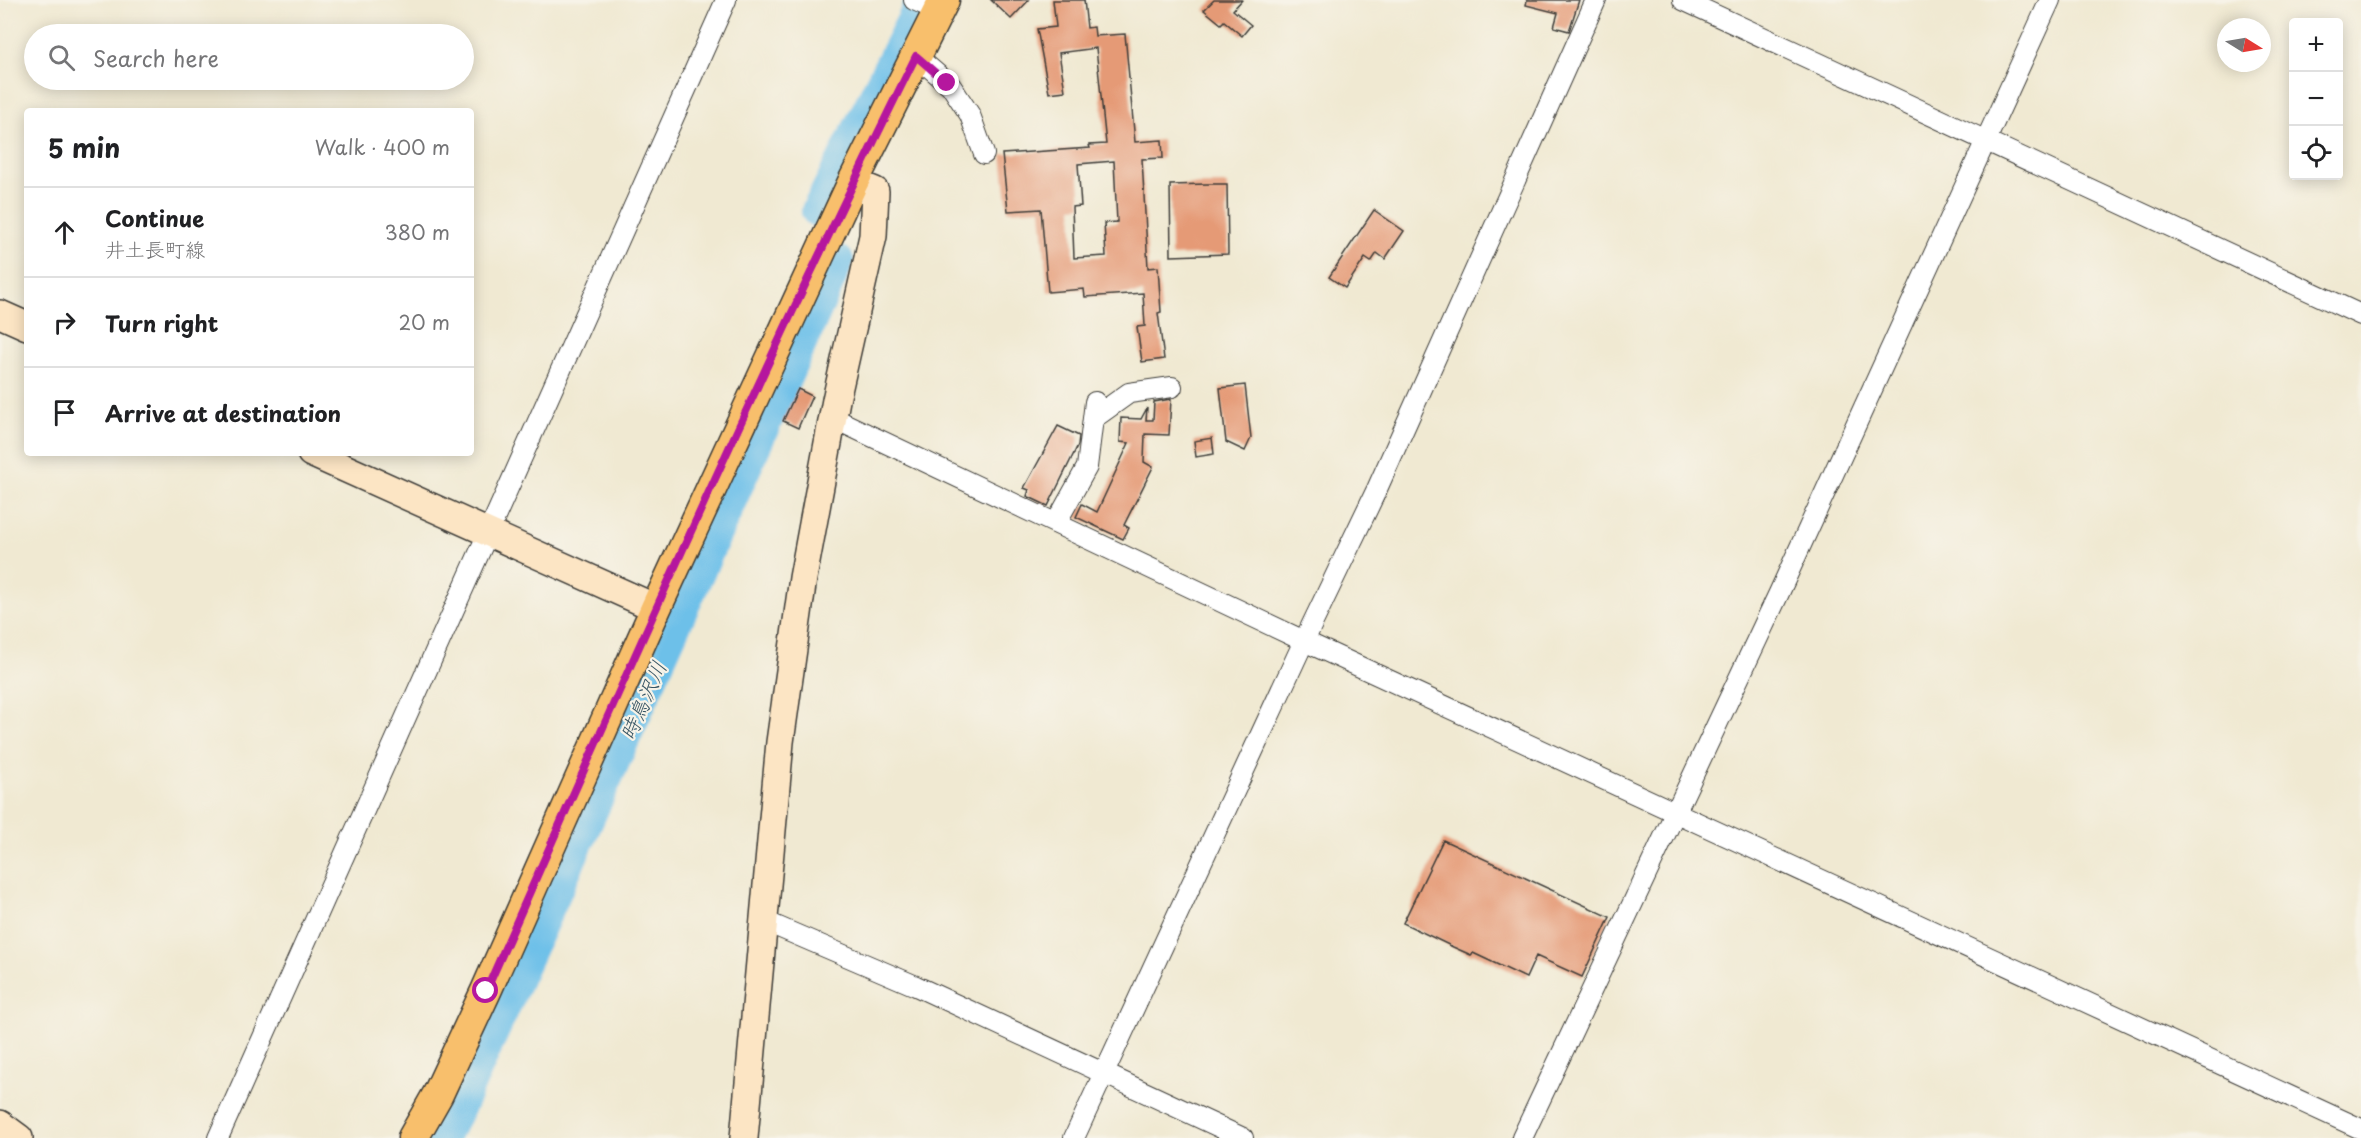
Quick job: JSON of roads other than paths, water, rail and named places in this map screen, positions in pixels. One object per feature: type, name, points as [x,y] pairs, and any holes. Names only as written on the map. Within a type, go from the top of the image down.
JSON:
[{"type":"main road","points":[[413,1138],[438,1094],[486,991],[656,608],[853,183],[916,56],[932,4]]},
{"type":"street","points":[[218,1138],[726,0]]},
{"type":"street","points":[[1074,1138],[1304,640],[1377,489],[1596,0]]},
{"type":"street","points":[[1683,0],[2361,315]]},
{"type":"street","points":[[1522,1138],[1779,593],[1984,139],[2050,0]]},
{"type":"street","points":[[916,56],[951,86],[970,115],[984,154]]},
{"type":"street","points":[[744,1138],[762,920],[780,742],[803,578],[833,418],[873,236],[875,191],[853,183]]},
{"type":"street","points":[[0,314],[24,325]]},
{"type":"street","points":[[1056,523],[1087,467],[1094,410],[1129,393],[1172,387]]},
{"type":"street","points":[[833,418],[1304,640],[2361,1129]]},
{"type":"street","points":[[317,456],[656,608]]},
{"type":"street","points":[[762,920],[916,986],[1243,1138]]},
{"type":"waterway","name":"時鳥沢川","points":[[817,211],[917,11]]},
{"type":"waterway","name":"時鳥沢川","points":[[442,1138],[460,1106],[838,261]]}]
